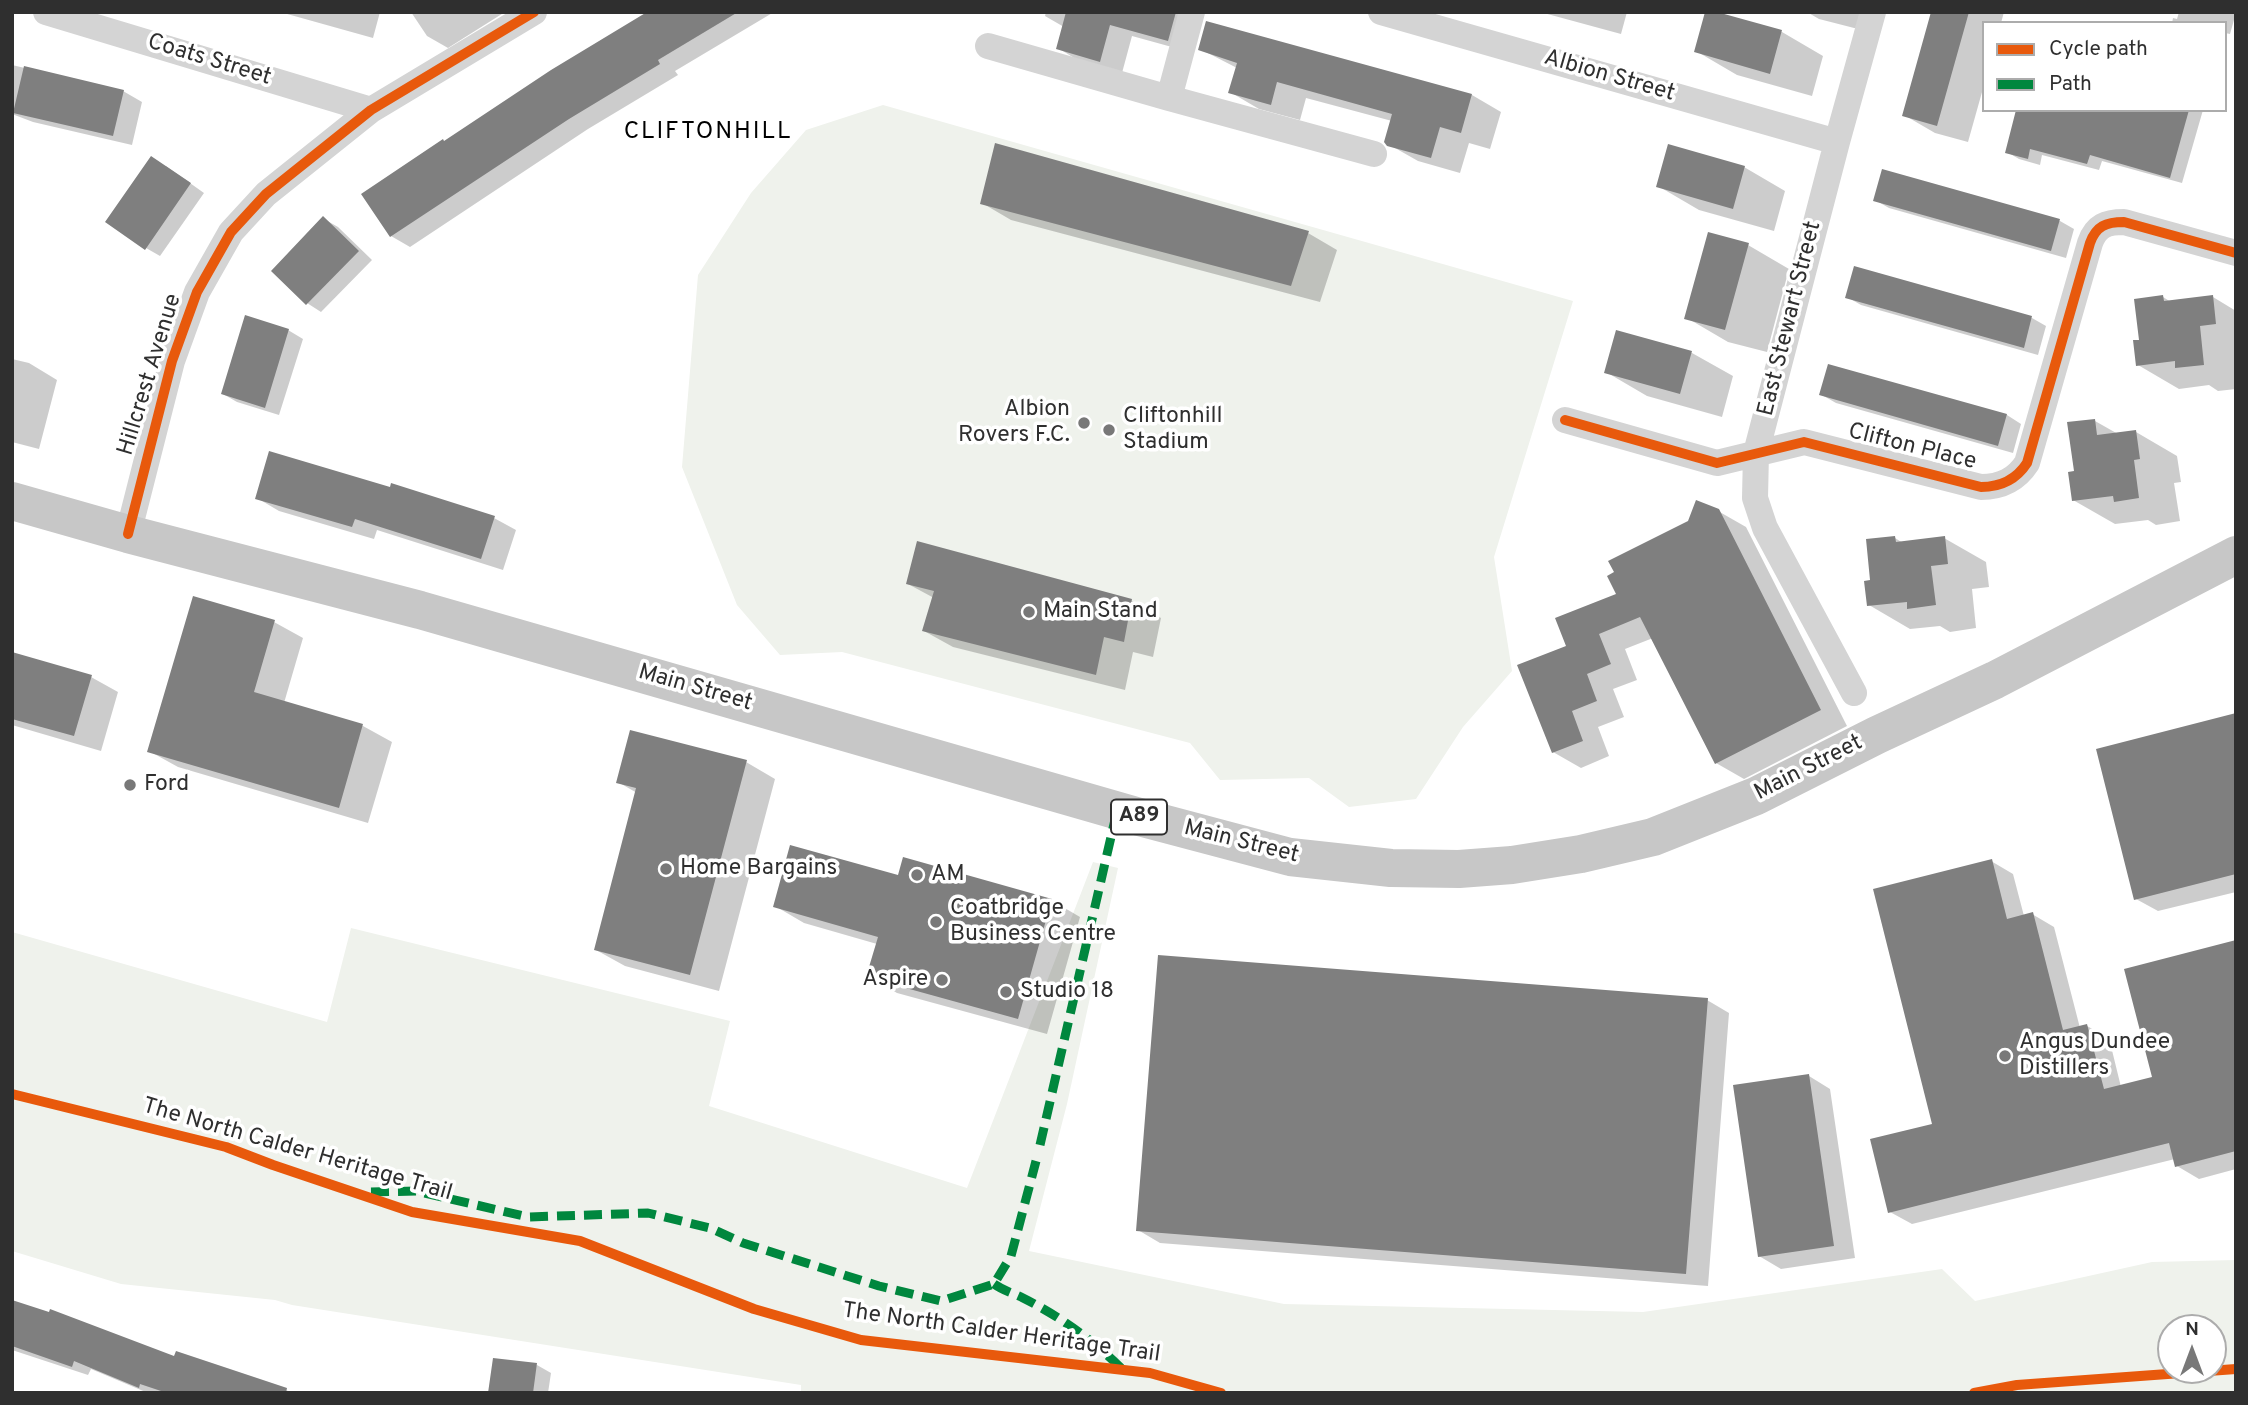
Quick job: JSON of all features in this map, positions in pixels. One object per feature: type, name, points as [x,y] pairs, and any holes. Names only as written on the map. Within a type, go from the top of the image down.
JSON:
[{"type":"main road","name":"Main Street","points":[[12,501],[420,610],[1156,822],[1290,857],[1391,868],[1459,869],[1512,865],[1581,854],[1665,832],[1756,796],[1877,735],[1996,680],[2236,555]]},
{"type":"street","name":"Coats Street","points":[[46,12],[371,110]]},
{"type":"street","name":"Hillcrest Avenue","points":[[128,534],[172,361],[197,292],[231,232],[266,194],[371,110],[534,12]]},
{"type":"street","points":[[1168,98],[1192,12]]},
{"type":"street","name":"Albion Street","points":[[1381,12],[1837,142]]},
{"type":"street","name":"East Stewart Street","points":[[1854,693],[1765,528],[1755,498],[1756,453],[1873,12]]},
{"type":"street","points":[[988,46],[1374,154]]},
{"type":"street","name":"Clifton Place","points":[[1565,420],[1717,463],[1804,442],[1980,487],[2003,484],[2021,472],[2027,463],[2090,243],[2101,226],[2111,222],[2124,222],[2236,253]]},
{"type":"shaded area","name":"Cliftonhill Stadium","points":[[883,105],[1573,301],[1494,557],[1512,671],[1463,727],[1416,799],[1349,807],[1309,778],[1220,780],[1190,743],[842,652],[780,655],[737,605],[682,467],[698,275],[751,193],[806,130]]},
{"type":"shaded area","points":[[1093,862],[1118,868],[1067,1104],[1029,1251],[1284,1304],[1643,1312],[1942,1269],[1975,1301],[2152,1262],[2236,1260],[2236,1393],[801,1393],[801,1385],[292,1305],[275,1300],[121,1284],[12,1251],[12,932],[327,1022],[351,928],[730,1021],[709,1106],[967,1188]]},
{"type":"building","points":[[647,12],[738,12],[658,60],[660,64],[569,119],[390,237],[361,194],[551,70]]},
{"type":"building","points":[[1066,12],[1176,12],[1168,41],[1110,25],[1100,62],[1056,49]]},
{"type":"building","points":[[1705,12],[1717,12],[1782,30],[1770,74],[1694,52]]},
{"type":"building","points":[[1931,12],[1969,12],[1937,126],[1902,116]]},
{"type":"building","points":[[1206,21],[1472,94],[1461,133],[1440,127],[1431,158],[1387,146],[1384,142],[1392,114],[1277,82],[1271,105],[1228,93],[1237,63],[1198,50]]},
{"type":"building","points":[[24,66],[124,90],[113,136],[13,113]]},
{"type":"building","points":[[2015,112],[2188,112],[2170,178],[2090,155],[2087,164],[2030,149],[2028,159],[2005,153]]},
{"type":"building","points":[[995,143],[1309,231],[1291,286],[980,204]]},
{"type":"building","points":[[1668,144],[1745,166],[1733,209],[1656,187]]},
{"type":"building","points":[[151,156],[191,183],[145,250],[105,222]]},
{"type":"building","points":[[1882,169],[2060,219],[2051,251],[1873,201]]},
{"type":"building","points":[[323,216],[359,251],[306,305],[271,271]]},
{"type":"building","points":[[1708,232],[1749,243],[1725,330],[1684,319]]},
{"type":"building","points":[[1854,266],[2032,316],[2024,348],[1845,298]]},
{"type":"building","points":[[2163,295],[2164,301],[2213,295],[2216,324],[2200,326],[2204,365],[2175,368],[2175,361],[2136,366],[2133,340],[2139,340],[2134,299]]},
{"type":"building","points":[[245,315],[289,329],[265,408],[221,394]]},
{"type":"building","points":[[1616,330],[1692,351],[1680,394],[1604,373]]},
{"type":"building","points":[[1828,364],[2007,414],[1998,446],[1819,395]]},
{"type":"building","points":[[2095,419],[2097,435],[2136,430],[2140,459],[2134,460],[2139,498],[2114,502],[2113,496],[2072,501],[2068,472],[2074,471],[2067,422]]},
{"type":"building","points":[[269,451],[390,487],[391,483],[495,516],[481,559],[355,519],[352,527],[255,499]]},
{"type":"building","points":[[1696,500],[1719,509],[1821,710],[1715,764],[1640,617],[1599,634],[1611,664],[1587,674],[1597,701],[1572,711],[1583,741],[1552,753],[1517,665],[1566,646],[1555,618],[1616,594],[1607,576],[1614,572],[1608,561],[1688,521]]},
{"type":"building","points":[[1895,536],[1896,542],[1945,536],[1948,564],[1931,566],[1936,605],[1907,609],[1907,602],[1867,606],[1864,581],[1870,580],[1866,539]]},
{"type":"building","name":"Main Stand","points":[[917,541],[1132,599],[1124,642],[1104,637],[1096,675],[922,631],[934,591],[906,584]]},
{"type":"building","points":[[193,596],[275,620],[254,692],[363,724],[339,808],[147,752]]},
{"type":"building","points":[[12,652],[92,675],[74,736],[12,719]]},
{"type":"building","points":[[2236,713],[2236,874],[2134,900],[2096,749]]},
{"type":"building","name":"Home Bargains","points":[[630,730],[747,760],[690,975],[594,950],[636,788],[616,783]]},
{"type":"building","name":"Coatbridge Business Centre","points":[[790,845],[898,875],[903,857],[1052,899],[1018,1019],[866,977],[878,937],[773,907]]},
{"type":"building","name":"Angus Dundee Distillers","points":[[1992,859],[2007,919],[2033,912],[2063,1030],[2087,1024],[2104,1089],[2152,1077],[2124,969],[2236,940],[2236,1151],[2175,1167],[2169,1143],[1888,1213],[1870,1139],[1932,1124],[1873,889]]},
{"type":"building","points":[[1158,955],[1708,998],[1686,1274],[1136,1231]]},
{"type":"building","points":[[1809,1074],[1834,1246],[1758,1257],[1733,1085]]},
{"type":"building","points":[[12,1300],[49,1312],[50,1309],[174,1356],[176,1351],[287,1388],[286,1393],[167,1393],[140,1384],[139,1388],[74,1361],[72,1367],[12,1346]]},
{"type":"building","points":[[493,1358],[537,1363],[533,1393],[488,1393]]},
{"type":"marked path","points":[[1040,1145],[1117,811]]},
{"type":"marked path","points":[[371,1192],[416,1191],[528,1217],[648,1213],[710,1228],[743,1243],[879,1286],[941,1301],[994,1284],[1011,1256],[1036,1161]]},
{"type":"marked path","points":[[994,1284],[1062,1321],[1087,1338],[1121,1368]]},
{"type":"cycle path","points":[[128,534],[172,361],[197,292],[231,232],[266,194],[371,110],[534,12]]},
{"type":"cycle path","points":[[1565,420],[1717,463],[1804,442],[1981,487],[1995,486],[2013,478],[2027,463],[2090,243],[2099,229],[2107,224],[2124,222],[2236,253]]},
{"type":"cycle path","name":"The North Calder Heritage Trail","points":[[12,1094],[226,1147],[412,1212],[580,1241],[754,1309],[861,1340],[1150,1373],[1221,1393]]},
{"type":"cycle path","points":[[1974,1393],[2017,1385],[2236,1369]]},
{"type":"place","name":"Albion Rovers F.C.","points":[[1084,423]]},
{"type":"place","name":"Cliftonhill Stadium","points":[[1109,430]]},
{"type":"place","name":"Main Stand","points":[[1029,612]]},
{"type":"place","name":"Ford","points":[[130,785]]},
{"type":"place","name":"Home Bargains","points":[[666,869]]},
{"type":"place","name":"AM","points":[[917,875]]},
{"type":"place","name":"Coatbridge Business Centre","points":[[936,922]]},
{"type":"place","name":"Aspire","points":[[942,980]]},
{"type":"place","name":"Studio 18","points":[[1006,992]]},
{"type":"place","name":"Angus Dundee Distillers","points":[[2005,1056]]},
{"type":"district","name":"CLIFTONHILL","points":[[708,133]]}]
